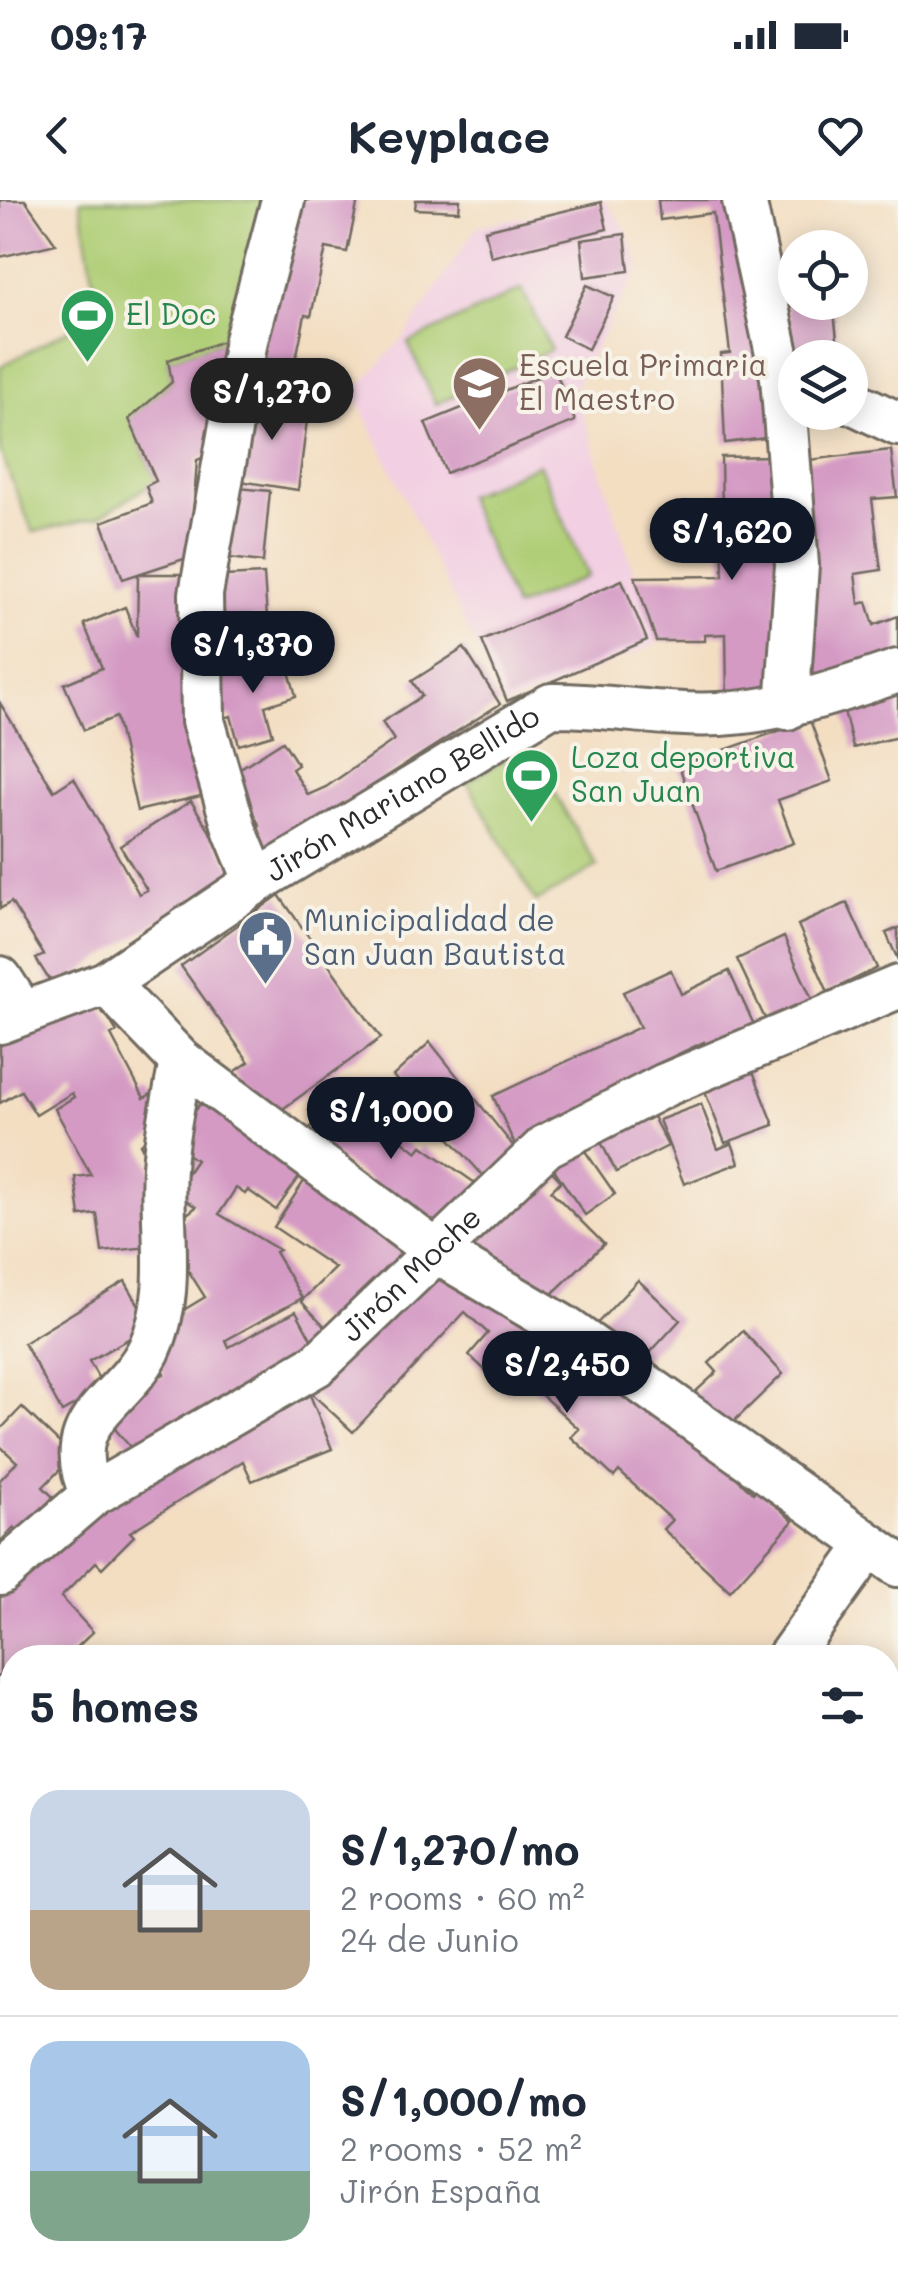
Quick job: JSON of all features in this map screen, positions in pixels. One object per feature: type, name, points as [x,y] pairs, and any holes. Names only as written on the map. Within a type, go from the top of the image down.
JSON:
[{"type":"street","points":[[256,882],[235,831],[203,722],[200,594],[246,340],[283,200]]},
{"type":"street","points":[[744,200],[778,340]]},
{"type":"street","points":[[868,410],[898,424]]},
{"type":"street","points":[[787,708],[797,565],[790,430]]},
{"type":"street","name":"Jirón Mariano Bellido","points":[[7,1004],[106,983],[256,882],[552,705],[598,704],[716,715],[787,708],[898,671]]},
{"type":"street","points":[[106,983],[181,1061],[437,1252],[564,1327],[883,1556],[800,1645]]},
{"type":"street","name":"Jirón Moche","points":[[0,1574],[92,1495],[318,1364],[546,1146],[665,1086],[898,988]]},
{"type":"street","points":[[92,1495],[81,1472],[85,1440],[98,1408],[148,1353],[166,1302],[164,1163],[181,1061]]},
{"type":"shaded area","name":"Escuela Primaria El Maestro","points":[[605,200],[626,230],[640,266],[574,388],[657,644],[505,707],[354,392],[406,335],[477,226]]},
{"type":"green space","name":"El Doc","points":[[80,200],[269,200],[232,338],[168,360],[172,382],[130,419],[156,481],[99,517],[33,532],[0,452],[0,367],[99,313]]},
{"type":"green space","points":[[522,289],[551,350],[436,404],[408,343]]},
{"type":"green space","points":[[539,464],[588,576],[515,608],[466,496]]},
{"type":"green space","name":"Loza deportiva San Juan","points":[[527,746],[597,866],[536,902],[467,782]]},
{"type":"building","points":[[0,200],[25,200],[56,244],[0,257]]},
{"type":"building","points":[[298,200],[358,200],[347,252],[326,248],[311,316],[305,315],[290,389],[252,380]]},
{"type":"building","points":[[416,200],[460,200],[459,211],[415,209]]},
{"type":"building","points":[[658,200],[731,200],[780,436],[725,443],[721,354],[730,353],[713,213],[660,220]]},
{"type":"building","points":[[601,202],[607,229],[491,257],[485,230]]},
{"type":"building","points":[[625,234],[629,271],[585,277],[581,240]]},
{"type":"building","points":[[587,285],[614,297],[588,349],[562,336]]},
{"type":"building","points":[[788,320],[835,320],[837,340],[792,340]]},
{"type":"building","points":[[232,338],[207,456],[197,460],[190,557],[123,579],[102,522],[152,503],[146,486],[156,481],[129,419],[172,382],[168,360]]},
{"type":"building","points":[[555,370],[575,421],[446,473],[425,423]]},
{"type":"building","points":[[246,396],[309,405],[298,490],[234,480]]},
{"type":"building","points":[[891,450],[897,497],[872,499],[881,570],[855,574],[859,604],[867,602],[874,625],[898,616],[898,659],[809,690],[801,461]]},
{"type":"building","points":[[779,456],[775,700],[727,700],[726,634],[705,635],[705,641],[656,641],[635,577],[723,576],[721,457]]},
{"type":"building","points":[[228,487],[270,491],[263,562],[221,557]]},
{"type":"building","points":[[138,574],[188,574],[205,795],[137,811],[116,717],[84,730],[64,684],[102,668],[84,624],[125,607],[137,637]]},
{"type":"building","points":[[264,574],[267,618],[251,618],[254,661],[208,664],[204,577]]},
{"type":"building","points":[[622,580],[647,640],[507,701],[482,641]]},
{"type":"building","points":[[464,648],[500,704],[264,855],[250,833],[260,826],[231,774],[283,741],[298,765],[292,769],[308,795],[326,787],[394,740],[382,722],[422,696],[412,681]]},
{"type":"building","points":[[284,654],[296,696],[265,706],[273,735],[239,745],[231,716],[224,718],[210,676]]},
{"type":"building","points":[[898,681],[898,737],[853,748],[842,703]]},
{"type":"building","points":[[0,703],[54,791],[74,778],[139,894],[147,890],[120,846],[191,801],[235,872],[55,989],[36,959],[44,955],[11,902],[0,909]]},
{"type":"building","points":[[810,720],[832,781],[778,800],[794,843],[716,871],[679,766]]},
{"type":"building","name":"Municipalidad de San Juan Bautista","points":[[279,895],[381,1038],[266,1121],[233,1073],[249,1062],[181,966]]},
{"type":"building","points":[[847,903],[877,968],[828,992],[798,925]]},
{"type":"building","points":[[898,928],[898,960],[886,933]]},
{"type":"building","points":[[784,937],[814,1004],[768,1025],[737,959]]},
{"type":"building","points":[[671,970],[681,994],[729,971],[755,1027],[707,1049],[704,1042],[657,1064],[660,1071],[518,1152],[493,1096],[640,1027],[623,992]]},
{"type":"building","points":[[93,993],[117,1032],[111,1035],[144,1098],[153,1093],[163,1108],[160,1132],[140,1144],[152,1168],[158,1246],[102,1252],[97,1214],[80,1216],[75,1177],[91,1175],[55,1109],[74,1097],[72,1093],[36,1115],[21,1091],[0,1103],[0,1046]]},
{"type":"building","points":[[430,1042],[518,1152],[487,1180],[393,1076]]},
{"type":"building","points":[[747,1056],[774,1125],[725,1143],[698,1074]]},
{"type":"building","points":[[339,1090],[417,1152],[422,1146],[478,1185],[441,1232],[305,1135]]},
{"type":"building","points":[[202,1101],[305,1169],[276,1210],[248,1190],[245,1194],[236,1188],[219,1214],[279,1250],[275,1252],[302,1298],[226,1340],[229,1347],[296,1311],[317,1350],[137,1455],[110,1423],[150,1381],[164,1374],[158,1358],[177,1314],[205,1297],[164,1232],[196,1207],[174,1192],[196,1160],[173,1144]]},
{"type":"building","points":[[645,1101],[668,1146],[616,1172],[593,1126]]},
{"type":"building","points":[[701,1104],[718,1149],[732,1143],[739,1163],[684,1184],[659,1120]]},
{"type":"building","points":[[576,1138],[615,1194],[585,1215],[547,1159]]},
{"type":"building","points":[[541,1160],[561,1181],[551,1191],[604,1244],[550,1296],[454,1244]]},
{"type":"building","points":[[310,1172],[418,1256],[335,1337],[301,1301],[335,1268],[274,1227]]},
{"type":"building","points":[[441,1263],[589,1355],[663,1424],[670,1415],[753,1493],[758,1488],[793,1521],[730,1591],[663,1529],[672,1520],[619,1471],[614,1477],[571,1437],[579,1429],[521,1376],[507,1391],[469,1355],[488,1333],[465,1312],[353,1432],[308,1390]]},
{"type":"building","points":[[638,1280],[680,1320],[634,1370],[591,1330]]},
{"type":"building","points":[[125,1281],[151,1326],[89,1361],[104,1388],[62,1412],[24,1343]]},
{"type":"building","points":[[743,1331],[783,1374],[726,1429],[693,1394],[717,1372],[709,1363]]},
{"type":"building","points":[[308,1390],[332,1449],[252,1481],[243,1461],[130,1532],[134,1536],[102,1568],[96,1562],[61,1597],[93,1632],[80,1645],[0,1645],[0,1591],[64,1529]]},
{"type":"building","points":[[22,1407],[73,1456],[43,1487],[53,1497],[20,1533],[14,1527],[0,1542],[0,1480],[17,1462],[0,1446],[0,1430]]},
{"type":"place","name":"El Doc","points":[[87,364]]},
{"type":"place","name":"Escuela Primaria El Maestro","points":[[480,432]]},
{"type":"place","name":"Loza deportiva San Juan","points":[[532,824]]},
{"type":"place","name":"Municipalidad de San Juan Bautista","points":[[265,987]]}]
